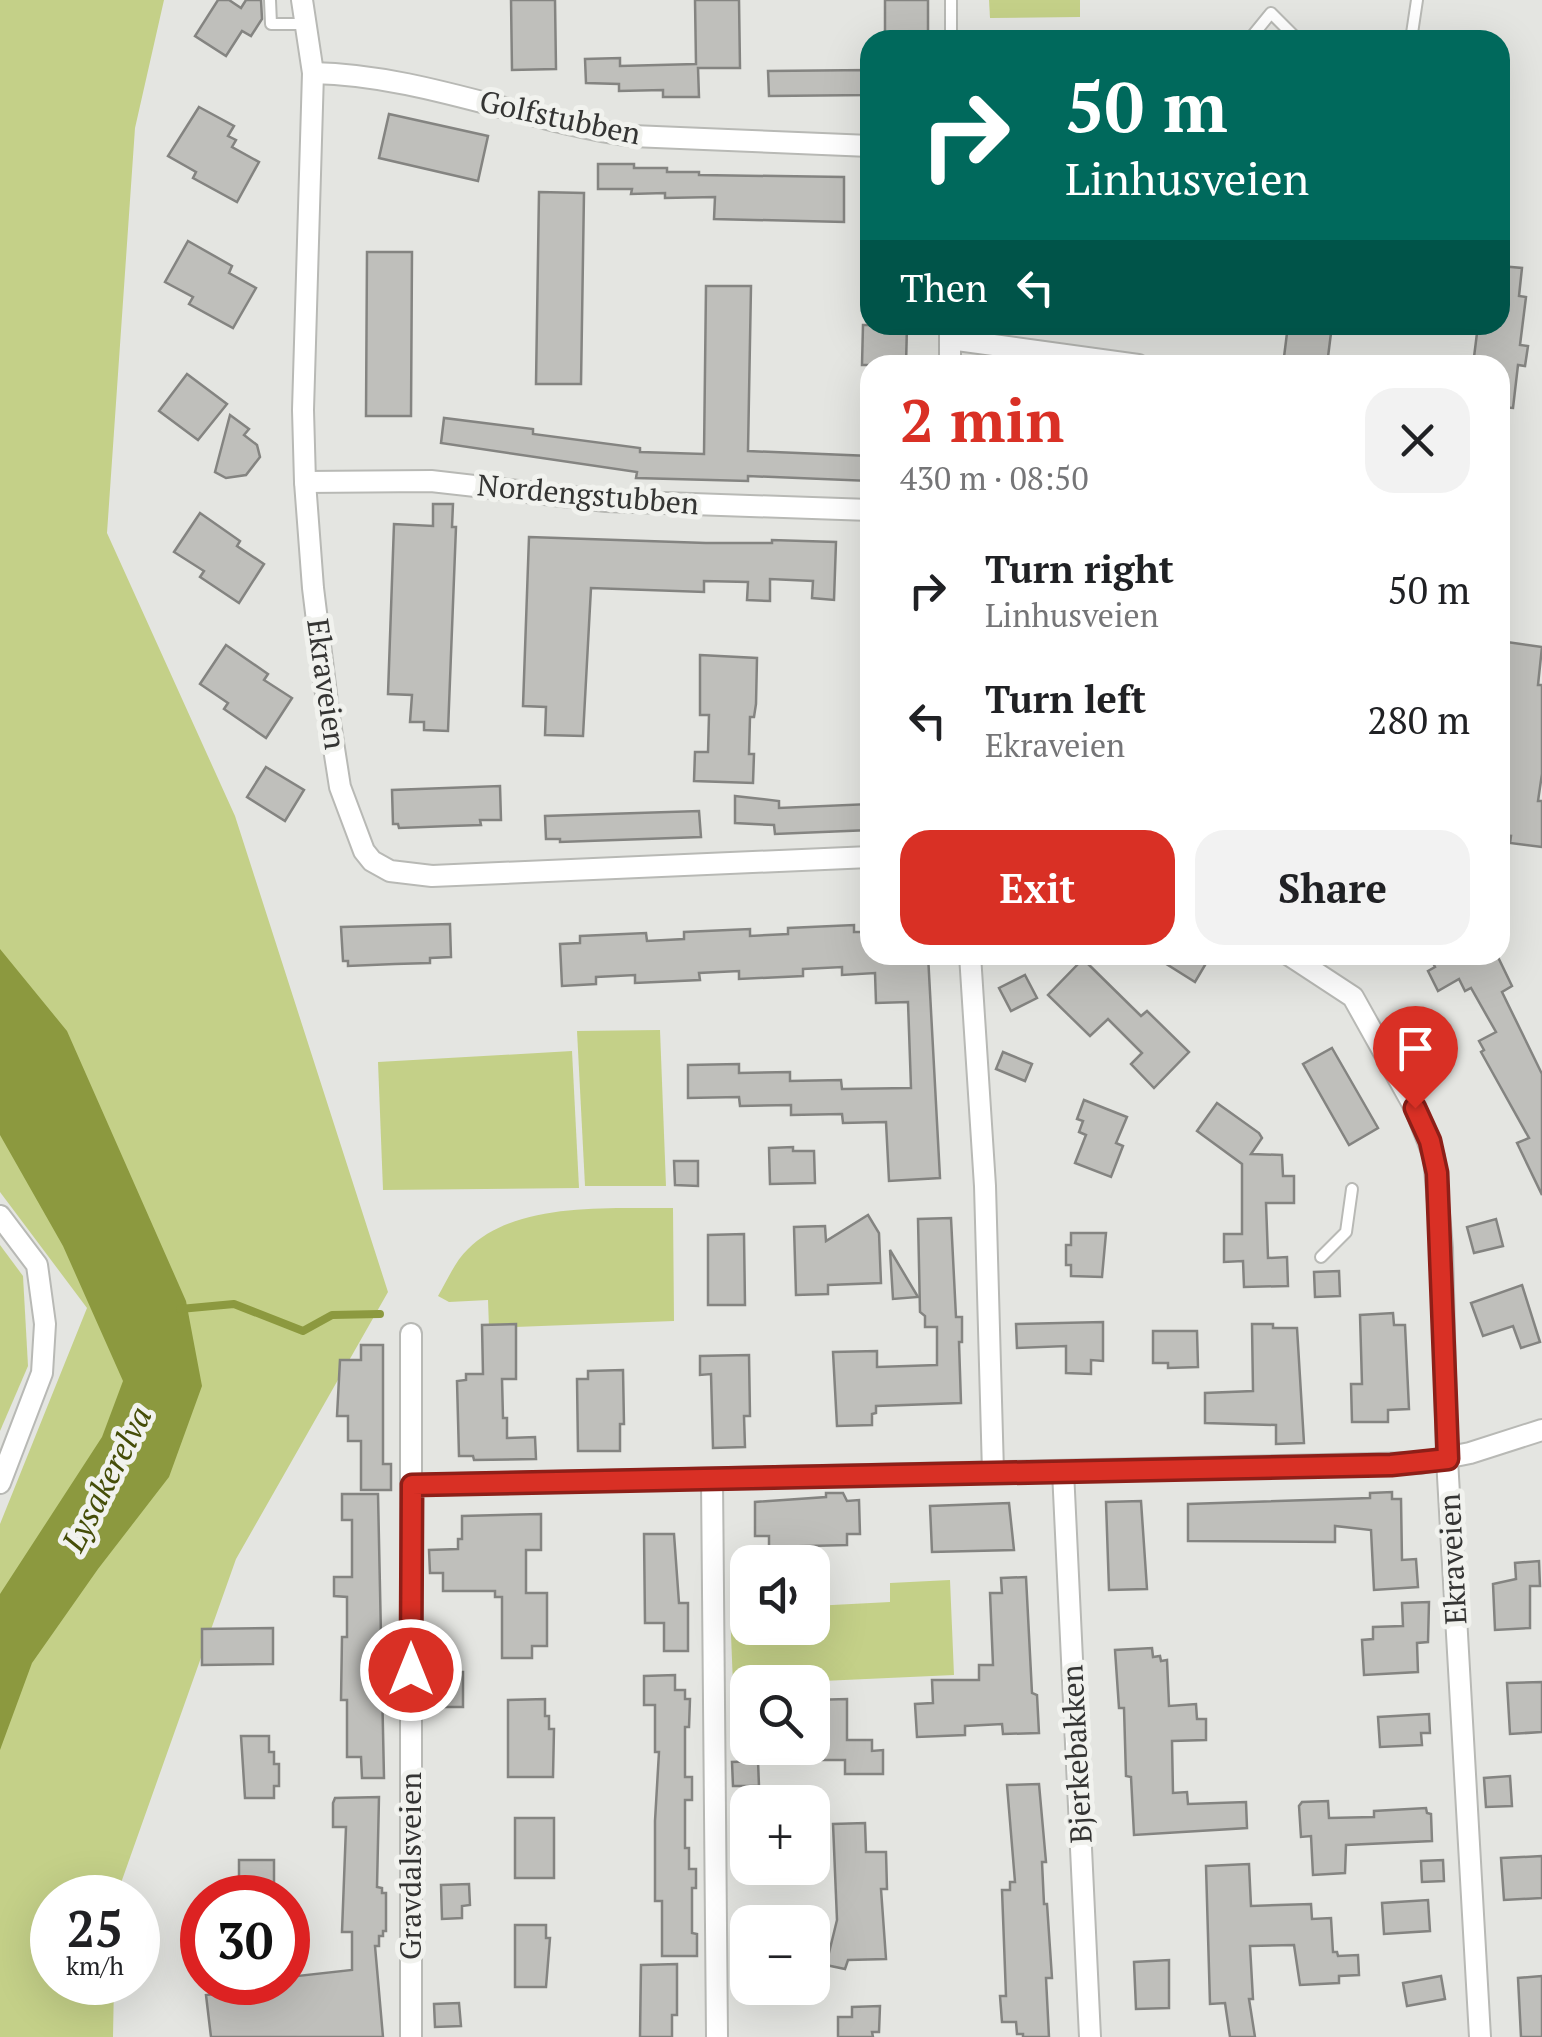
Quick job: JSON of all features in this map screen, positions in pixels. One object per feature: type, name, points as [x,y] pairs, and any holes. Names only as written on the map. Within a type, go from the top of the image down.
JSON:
[{"type":"street","name":"Ekraveien","points":[[302,0],[313,73],[303,410],[305,482],[320,654],[340,788],[356,838],[372,861],[390,871],[432,876],[860,857]]},
{"type":"street","name":"Golfstubben","points":[[313,73],[390,80],[632,136],[860,146]]},
{"type":"street","points":[[967,335],[1081,355]]},
{"type":"street","name":"Nordengstubben","points":[[305,482],[430,481],[606,501],[860,510]]},
{"type":"street","points":[[971,965],[985,1186],[993,1472]]},
{"type":"street","name":"Ekraveien","points":[[1305,965],[1353,996],[1430,1141],[1437,1173],[1448,1459],[1480,2037]]},
{"type":"street","points":[[0,1216],[37,1265],[45,1324],[42,1373],[0,1483]]},
{"type":"street","name":"Gravdalsveien","points":[[410,2037],[411,1334]]},
{"type":"street","points":[[412,1485],[1391,1465],[1448,1459],[1542,1430]]},
{"type":"street","name":"Bjerkebakken","points":[[1063,1471],[1090,2037]]},
{"type":"street","points":[[712,1480],[717,2037]]},
{"type":"lane","points":[[270,0],[271,24],[306,24]]},
{"type":"lane","points":[[951,0],[951,30]]},
{"type":"lane","points":[[1413,30],[1417,0]]},
{"type":"lane","points":[[1257,30],[1271,13],[1288,30]]},
{"type":"lane","points":[[1321,1257],[1346,1232],[1352,1189]]},
{"type":"shaded area","points":[[0,0],[164,0],[135,128],[107,533],[235,816],[388,1292],[236,1559],[124,1875],[30,1875],[30,2005],[114,2005],[113,2037],[0,2037],[0,1524],[87,1308],[0,1192]]},
{"type":"shaded area","points":[[989,0],[1080,0],[1080,17],[990,18]]},
{"type":"shaded area","points":[[660,1030],[666,1186],[585,1186],[577,1031]]},
{"type":"shaded area","points":[[572,1051],[579,1188],[383,1190],[378,1062]]},
{"type":"shaded area","points":[[673,1208],[674,1321],[489,1328],[488,1300],[449,1302],[438,1296],[468,1249],[511,1222],[565,1211]]},
{"type":"shaded area","points":[[0,1245],[23,1276],[28,1366],[0,1431]]},
{"type":"shaded area","points":[[950,1580],[954,1675],[830,1681],[830,1665],[732,1665],[731,1645],[830,1645],[830,1605],[890,1602],[890,1583]]},
{"type":"water","name":"Lysakerelva","points":[[0,949],[67,1031],[186,1301],[202,1386],[169,1477],[32,1663],[0,1750],[0,1594],[102,1437],[123,1381],[63,1246],[0,1135]]},
{"type":"building","points":[[218,0],[229,0],[241,8],[246,0],[261,0],[262,19],[251,36],[242,31],[226,56],[195,36]]},
{"type":"building","points":[[511,0],[555,0],[556,69],[512,70]]},
{"type":"building","points":[[695,0],[739,0],[740,68],[698,68],[699,97],[663,97],[663,90],[619,91],[619,84],[586,83],[585,59],[620,58],[620,66],[696,64]]},
{"type":"building","points":[[885,0],[928,0],[928,30],[885,30]]},
{"type":"building","points":[[860,70],[860,95],[769,96],[768,71]]},
{"type":"building","points":[[199,107],[234,126],[228,136],[236,140],[232,147],[259,162],[237,202],[193,178],[196,172],[168,156]]},
{"type":"building","points":[[389,114],[488,136],[478,181],[379,158]]},
{"type":"building","points":[[598,164],[634,164],[634,168],[667,168],[667,172],[699,175],[844,177],[844,222],[714,219],[715,197],[665,198],[665,193],[631,194],[632,189],[598,189]]},
{"type":"building","points":[[539,192],[584,193],[581,384],[536,384]]},
{"type":"building","points":[[188,241],[232,266],[229,273],[256,288],[233,328],[189,304],[193,297],[165,282]]},
{"type":"building","points":[[367,252],[412,252],[411,416],[366,416]]},
{"type":"building","points":[[1510,267],[1522,268],[1519,296],[1526,297],[1520,345],[1528,346],[1525,366],[1518,365],[1513,408],[1510,355],[1474,355],[1477,335],[1510,335]]},
{"type":"building","points":[[706,286],[751,286],[748,451],[860,456],[860,481],[748,476],[748,481],[636,478],[637,472],[441,443],[444,418],[533,429],[533,434],[640,448],[640,452],[704,454]]},
{"type":"building","points":[[863,335],[907,335],[906,355],[862,355]]},
{"type":"building","points":[[1287,335],[1331,335],[1328,355],[1284,355]]},
{"type":"building","points":[[187,374],[227,404],[198,440],[159,411]]},
{"type":"building","points":[[230,415],[249,429],[244,435],[257,445],[260,457],[246,475],[226,478],[215,472]]},
{"type":"building","points":[[433,504],[453,504],[452,527],[456,527],[448,731],[424,730],[424,722],[410,722],[412,695],[388,694],[394,524],[433,526]]},
{"type":"building","points":[[200,513],[240,541],[237,546],[264,564],[239,603],[200,577],[204,571],[174,552]]},
{"type":"building","points":[[529,537],[706,543],[836,542],[834,600],[812,598],[813,581],[770,579],[770,601],[747,600],[748,582],[704,581],[704,592],[591,588],[583,736],[545,735],[546,707],[523,706]]},
{"type":"building","points":[[1510,642],[1542,647],[1538,685],[1542,685],[1542,774],[1538,801],[1542,801],[1542,847],[1510,843]]},
{"type":"building","points":[[226,645],[268,674],[264,680],[292,698],[266,738],[224,709],[228,703],[200,684]]},
{"type":"building","points":[[700,655],[757,658],[756,704],[754,717],[750,717],[753,783],[694,781],[695,752],[708,752],[709,715],[700,715]]},
{"type":"building","points":[[266,767],[304,790],[285,821],[247,797]]},
{"type":"building","points":[[500,786],[501,820],[480,820],[481,825],[399,828],[393,824],[392,790]]},
{"type":"building","points":[[735,796],[779,801],[779,808],[860,804],[860,830],[775,834],[774,825],[735,823]]},
{"type":"building","points":[[699,811],[701,837],[560,842],[546,839],[545,816]]},
{"type":"building","points":[[450,924],[451,957],[430,958],[430,963],[348,966],[348,961],[343,961],[341,927]]},
{"type":"building","points":[[854,925],[854,932],[860,932],[860,965],[929,965],[940,1178],[889,1181],[886,1122],[843,1123],[842,1114],[791,1115],[791,1105],[740,1106],[739,1097],[688,1098],[688,1065],[739,1064],[739,1073],[790,1072],[790,1081],[841,1080],[842,1089],[911,1088],[908,1002],[876,1003],[875,973],[842,975],[842,967],[803,969],[803,976],[739,979],[739,971],[699,973],[700,980],[635,983],[635,975],[596,977],[596,984],[562,986],[560,944],[580,943],[580,936],[646,933],[647,941],[684,939],[684,932],[750,929],[750,936],[788,934],[788,928]]},
{"type":"building","points":[[1077,965],[1089,965],[1141,1016],[1147,1011],[1189,1052],[1154,1088],[1131,1064],[1142,1053],[1108,1019],[1090,1036],[1048,995]]},
{"type":"building","points":[[1168,965],[1205,965],[1195,982]]},
{"type":"building","points":[[1502,965],[1512,986],[1502,992],[1542,1074],[1542,1195],[1517,1143],[1529,1138],[1481,1052],[1484,1050],[1479,1041],[1496,1032],[1471,988],[1465,991],[1459,979],[1438,991],[1428,971],[1435,967]]},
{"type":"building","points":[[1025,975],[1037,998],[1011,1011],[999,988]]},
{"type":"building","points":[[1332,1048],[1378,1128],[1349,1145],[1303,1064]]},
{"type":"building","points":[[1003,1052],[1032,1064],[1025,1081],[996,1069]]},
{"type":"building","points":[[1084,1100],[1127,1117],[1116,1143],[1123,1146],[1111,1177],[1075,1163],[1086,1135],[1079,1132],[1083,1121],[1077,1119]]},
{"type":"building","points":[[1217,1103],[1259,1133],[1262,1138],[1251,1154],[1282,1155],[1283,1176],[1294,1176],[1294,1203],[1266,1203],[1268,1258],[1287,1257],[1288,1286],[1244,1287],[1243,1261],[1224,1262],[1224,1234],[1242,1234],[1242,1164],[1197,1131]]},
{"type":"building","points":[[793,1147],[793,1151],[814,1151],[815,1183],[770,1184],[769,1148]]},
{"type":"building","points":[[674,1161],[698,1161],[698,1186],[675,1185]]},
{"type":"building","points":[[868,1215],[879,1233],[881,1283],[828,1285],[828,1294],[796,1295],[794,1227],[825,1226],[826,1241]]},
{"type":"building","points":[[951,1218],[956,1317],[962,1317],[961,1403],[876,1406],[872,1425],[837,1426],[833,1352],[877,1351],[877,1367],[937,1365],[937,1327],[925,1327],[925,1316],[920,1312],[918,1219]]},
{"type":"building","points":[[1496,1219],[1503,1246],[1474,1253],[1467,1227]]},
{"type":"building","points":[[1071,1233],[1106,1233],[1102,1277],[1071,1276],[1071,1265],[1066,1265],[1066,1245],[1071,1245]]},
{"type":"building","points":[[744,1234],[745,1305],[708,1305],[708,1235]]},
{"type":"building","points":[[890,1250],[918,1297],[893,1299]]},
{"type":"building","points":[[1339,1271],[1340,1296],[1315,1297],[1314,1272]]},
{"type":"building","points":[[1522,1285],[1540,1342],[1521,1348],[1513,1326],[1483,1336],[1471,1303]]},
{"type":"building","points":[[1393,1313],[1394,1325],[1405,1325],[1409,1409],[1388,1410],[1388,1422],[1352,1422],[1351,1384],[1362,1384],[1360,1315]]},
{"type":"building","points":[[1103,1322],[1103,1361],[1091,1360],[1091,1374],[1066,1373],[1066,1346],[1017,1348],[1016,1324]]},
{"type":"building","points":[[516,1324],[516,1379],[502,1379],[503,1418],[507,1418],[507,1438],[535,1437],[536,1459],[474,1460],[473,1456],[459,1456],[457,1381],[466,1380],[466,1374],[483,1374],[482,1325]]},
{"type":"building","points":[[1252,1324],[1297,1328],[1304,1443],[1276,1444],[1276,1425],[1205,1423],[1205,1393],[1253,1391]]},
{"type":"building","points":[[1153,1331],[1197,1331],[1198,1367],[1168,1368],[1168,1363],[1153,1363]]},
{"type":"building","points":[[361,1345],[383,1345],[383,1464],[391,1464],[391,1490],[361,1490],[361,1441],[348,1441],[348,1416],[337,1416],[340,1360],[361,1360]]},
{"type":"building","points":[[749,1355],[750,1416],[744,1416],[745,1447],[713,1448],[711,1374],[700,1375],[700,1356]]},
{"type":"building","points":[[623,1370],[620,1451],[578,1451],[577,1379],[588,1379],[588,1371]]},
{"type":"building","points":[[1392,1492],[1392,1499],[1401,1499],[1402,1560],[1416,1559],[1418,1587],[1374,1590],[1371,1530],[1335,1526],[1335,1542],[1188,1541],[1188,1504],[1370,1498],[1370,1493]]},
{"type":"building","points":[[826,1493],[843,1493],[847,1501],[859,1500],[860,1534],[847,1534],[847,1545],[769,1545],[769,1536],[755,1536],[755,1502],[826,1497]]},
{"type":"building","points":[[342,1494],[378,1494],[384,1778],[362,1778],[361,1757],[347,1757],[347,1700],[341,1700],[347,1597],[334,1596],[334,1577],[352,1577],[352,1520],[342,1520]]},
{"type":"building","points":[[1141,1501],[1147,1589],[1109,1590],[1106,1502]]},
{"type":"building","points":[[1009,1503],[1014,1550],[932,1552],[930,1506]]},
{"type":"building","points":[[541,1514],[541,1550],[526,1550],[526,1593],[547,1593],[547,1646],[532,1646],[532,1658],[502,1658],[502,1597],[495,1597],[495,1591],[443,1591],[443,1573],[430,1573],[429,1550],[458,1549],[462,1516]]},
{"type":"building","points":[[644,1534],[674,1534],[679,1603],[688,1603],[688,1651],[664,1651],[664,1623],[645,1623]]},
{"type":"building","points":[[1539,1561],[1540,1586],[1530,1586],[1530,1628],[1495,1630],[1493,1584],[1516,1579],[1515,1563]]},
{"type":"building","points":[[1026,1577],[1032,1693],[1037,1695],[1039,1733],[1003,1734],[1002,1724],[965,1726],[965,1735],[917,1737],[915,1704],[933,1703],[932,1680],[979,1680],[979,1665],[993,1665],[990,1593],[1002,1593],[1001,1578]]},
{"type":"building","points":[[1429,1602],[1428,1642],[1417,1643],[1418,1672],[1364,1675],[1362,1640],[1373,1639],[1373,1627],[1403,1626],[1402,1603]]},
{"type":"building","points":[[273,1628],[273,1664],[202,1665],[202,1629]]},
{"type":"building","points":[[1152,1648],[1153,1657],[1167,1660],[1169,1706],[1196,1704],[1197,1719],[1206,1719],[1206,1740],[1172,1741],[1173,1793],[1187,1792],[1188,1804],[1246,1802],[1247,1828],[1134,1835],[1131,1777],[1126,1776],[1124,1708],[1119,1708],[1115,1650]]},
{"type":"building","points":[[436,1672],[463,1672],[463,1707],[437,1707]]},
{"type":"building","points":[[675,1675],[675,1690],[685,1690],[685,1699],[690,1699],[689,1727],[685,1727],[685,1777],[692,1777],[692,1800],[685,1800],[685,1848],[689,1848],[689,1869],[696,1869],[692,1933],[697,1934],[697,1956],[662,1956],[662,1901],[655,1901],[659,1752],[655,1752],[655,1705],[644,1705],[644,1676]]},
{"type":"building","points":[[1542,1682],[1542,1732],[1510,1734],[1507,1683]]},
{"type":"building","points":[[545,1699],[545,1716],[549,1716],[549,1729],[554,1729],[553,1777],[508,1777],[508,1700]]},
{"type":"building","points":[[830,1699],[847,1699],[847,1740],[872,1740],[872,1751],[883,1750],[883,1774],[845,1774],[845,1760],[830,1760]]},
{"type":"building","points":[[1429,1714],[1430,1733],[1421,1733],[1422,1745],[1380,1747],[1378,1717]]},
{"type":"building","points":[[241,1736],[269,1736],[269,1752],[274,1752],[274,1764],[279,1764],[279,1786],[274,1786],[274,1798],[245,1798]]},
{"type":"building","points":[[732,1765],[758,1765],[759,1785],[733,1785]]},
{"type":"building","points":[[1510,1776],[1512,1806],[1486,1807],[1484,1778]]},
{"type":"building","points":[[1039,1784],[1046,1862],[1042,1862],[1044,1904],[1052,1978],[1046,1978],[1049,2037],[1023,2037],[1017,2034],[1016,2022],[1002,2022],[1000,1996],[1006,1996],[1002,1890],[1010,1890],[1010,1882],[1015,1882],[1007,1785]]},
{"type":"building","points":[[379,1797],[377,1887],[386,1893],[386,1931],[379,1936],[379,1946],[375,1946],[383,2037],[211,2037],[207,2005],[310,2005],[310,1975],[352,1970],[352,1932],[342,1932],[346,1827],[333,1827],[335,1798]]},
{"type":"building","points":[[1328,1801],[1329,1818],[1374,1817],[1374,1811],[1426,1808],[1431,1814],[1432,1841],[1346,1845],[1345,1873],[1313,1875],[1311,1836],[1301,1837],[1299,1806],[1302,1802]]},
{"type":"building","points":[[515,1818],[554,1818],[554,1878],[515,1878]]},
{"type":"building","points":[[865,1823],[866,1852],[886,1852],[887,1889],[881,1889],[886,1959],[848,1960],[845,1969],[830,1966],[837,1920],[833,1824]]},
{"type":"building","points":[[1542,1856],[1542,1898],[1504,1900],[1501,1858]]},
{"type":"building","points":[[239,1860],[274,1860],[274,1875],[239,1875]]},
{"type":"building","points":[[1443,1860],[1444,1881],[1422,1882],[1421,1861]]},
{"type":"building","points":[[1249,1864],[1251,1906],[1311,1904],[1312,1919],[1331,1918],[1333,1952],[1338,1956],[1358,1955],[1359,1975],[1339,1976],[1339,1983],[1300,1985],[1294,1945],[1250,1946],[1253,1999],[1249,1999],[1255,2037],[1230,2037],[1225,2003],[1210,2004],[1206,1866]]},
{"type":"building","points":[[469,1884],[470,1905],[462,1906],[462,1918],[442,1919],[441,1885]]},
{"type":"building","points":[[1428,1900],[1430,1931],[1384,1934],[1382,1903]]},
{"type":"building","points":[[515,1925],[546,1925],[546,1938],[550,1938],[546,1987],[515,1987]]},
{"type":"building","points":[[1169,1960],[1169,2008],[1136,2009],[1134,1962]]},
{"type":"building","points":[[677,1964],[677,2015],[672,2015],[672,2037],[640,2037],[641,1965]]},
{"type":"building","points":[[1441,1976],[1445,1999],[1407,2006],[1403,1983]]},
{"type":"building","points":[[1542,1976],[1542,2037],[1521,2037],[1518,1978]]},
{"type":"building","points":[[459,2003],[461,2026],[435,2027],[434,2004]]},
{"type":"building","points":[[880,2006],[879,2032],[872,2032],[873,2037],[838,2037],[838,2017],[852,2017],[852,2007]]},
{"type":"waterway","points":[[180,1309],[234,1304],[303,1331],[332,1315],[380,1314]]},
{"type":"route","points":[[411,1670],[412,1485],[1391,1465],[1448,1459],[1437,1173],[1430,1141],[1415,1108]]}]
